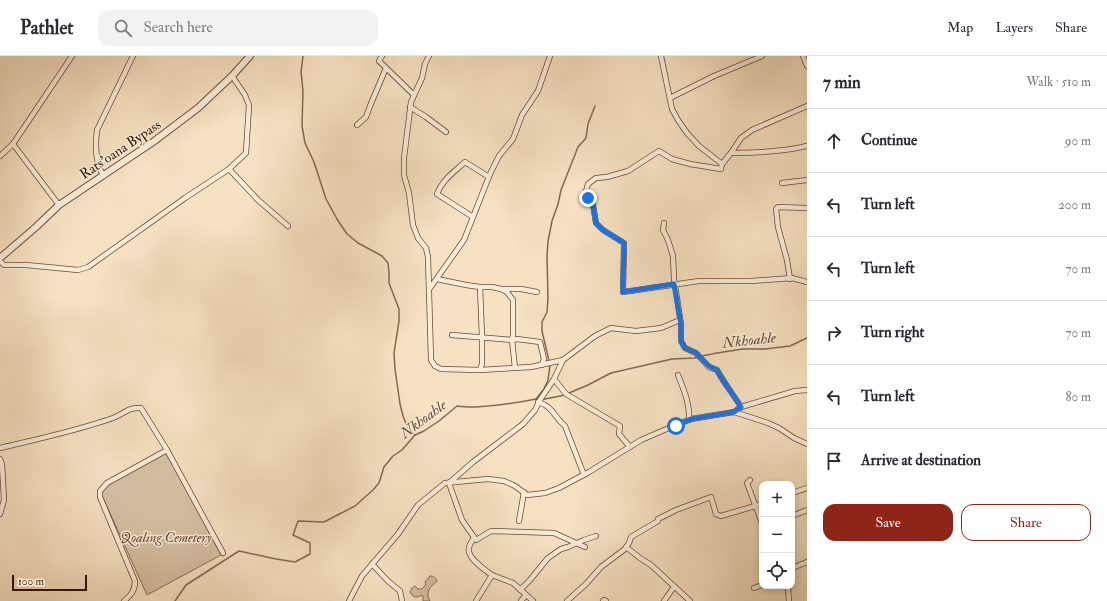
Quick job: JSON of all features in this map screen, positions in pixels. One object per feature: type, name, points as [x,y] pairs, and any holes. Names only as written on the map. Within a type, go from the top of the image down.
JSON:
[{"type":"street","points":[[0,156],[13,144],[72,56]]},
{"type":"street","points":[[103,175],[96,154],[95,142],[97,130],[133,56]]},
{"type":"street","name":"Rats'oana Bypass","points":[[0,258],[59,205],[153,142],[198,108],[232,76],[250,56]]},
{"type":"street","points":[[382,56],[379,61],[414,95]]},
{"type":"street","points":[[429,56],[425,64],[422,78],[411,102],[404,158],[404,175],[409,193],[413,225],[418,238],[426,248],[428,257],[431,360],[435,366],[441,368],[480,370],[542,365],[563,360],[595,336],[611,328],[636,331],[661,328],[680,320]]},
{"type":"street","points":[[429,289],[464,240],[489,177],[499,156],[513,139],[522,114],[538,90],[550,56]]},
{"type":"street","points":[[660,56],[672,108],[678,120],[699,146],[722,164]]},
{"type":"street","points":[[670,98],[714,76],[762,56]]},
{"type":"street","points":[[803,56],[807,66]]},
{"type":"street","points":[[357,125],[366,117],[386,68]]},
{"type":"street","points":[[0,261],[4,264],[78,270],[88,267],[185,198],[230,170],[246,153],[249,105],[246,95],[232,76]]},
{"type":"street","points":[[807,106],[752,130],[741,138],[722,164],[721,169],[690,164],[672,159],[659,151],[628,172],[596,178],[588,184],[586,191],[588,198],[593,205],[596,223],[603,230],[624,243],[623,292],[699,280],[751,281],[790,279],[807,282]]},
{"type":"street","points":[[410,107],[446,132]]},
{"type":"street","points":[[13,144],[59,205]]},
{"type":"street","points":[[731,153],[766,152],[796,149],[807,146]]},
{"type":"street","points":[[473,217],[437,194],[440,186],[465,162],[489,177]]},
{"type":"street","points":[[230,170],[258,200],[288,226]]},
{"type":"street","points":[[782,183],[807,180]]},
{"type":"street","points":[[790,279],[787,260],[778,227],[776,209],[807,208]]},
{"type":"street","points":[[664,223],[663,230],[673,256],[674,284],[680,320],[681,341],[685,348],[696,353],[709,366],[717,370],[722,380],[733,393],[741,407]]},
{"type":"street","points":[[437,279],[480,287],[521,289],[537,292]]},
{"type":"street","points":[[480,287],[482,364],[480,370]]},
{"type":"street","points":[[501,289],[507,292],[513,300],[512,340],[515,368]]},
{"type":"street","points":[[452,336],[512,340],[517,339],[540,342],[544,359],[542,365]]},
{"type":"street","points":[[449,483],[473,462],[523,424],[535,410],[538,402],[554,379],[563,360]]},
{"type":"street","points":[[678,375],[688,400],[690,413],[689,420]]},
{"type":"street","points":[[554,379],[566,394],[620,426],[619,434],[630,446]]},
{"type":"street","points":[[349,601],[362,576],[398,534],[418,505],[445,483],[488,478],[504,481],[515,486],[527,495],[552,490],[584,475],[641,440],[689,420],[734,412],[741,407],[795,391],[807,390]]},
{"type":"street","points":[[538,402],[546,405],[552,410],[559,421],[565,426],[584,475]]},
{"type":"street","points":[[0,448],[95,424],[116,417],[133,407],[140,408],[167,450],[223,553]]},
{"type":"street","points":[[734,412],[768,423],[807,444]]},
{"type":"street","points":[[124,601],[134,591],[134,581],[100,497],[100,491],[107,483],[167,450]]},
{"type":"street","points":[[0,459],[2,464],[4,500],[0,514]]},
{"type":"street","points":[[750,480],[747,483],[760,517]]},
{"type":"street","points":[[449,483],[462,520],[476,540],[491,531],[554,533],[585,547]]},
{"type":"street","points":[[795,492],[807,488]]},
{"type":"street","points":[[519,521],[524,492]]},
{"type":"street","points":[[567,601],[586,584],[601,567],[629,544],[631,536],[658,521],[658,519],[676,510],[711,497],[714,511],[718,516],[759,505]]},
{"type":"street","points":[[795,515],[807,510]]},
{"type":"street","points":[[520,590],[548,558],[561,549],[568,548],[596,536]]},
{"type":"street","points":[[474,537],[469,548],[469,553],[474,560],[492,575],[513,583],[533,601]]},
{"type":"street","points":[[626,547],[651,565],[690,601]]},
{"type":"street","points":[[795,567],[807,562]]},
{"type":"street","points":[[372,564],[400,591],[402,601]]},
{"type":"street","points":[[476,601],[492,575]]},
{"type":"street","points":[[754,588],[759,586]]},
{"type":"street","points":[[664,601],[674,587]]},
{"type":"street","points":[[788,589],[788,600]]},
{"type":"street","points":[[520,601],[526,595]]},
{"type":"green space","name":"Qoaling Cemetery","points":[[167,450],[221,555],[147,595],[100,491],[107,483]]},
{"type":"green space","points":[[430,576],[434,577],[437,581],[432,585],[428,592],[430,601],[423,601],[422,595],[417,597],[412,595],[410,592],[412,588],[415,586],[418,589],[422,589]]},
{"type":"waterway","points":[[303,56],[301,72],[303,91],[302,126],[305,143],[314,162],[326,199],[347,234],[358,243],[382,256],[388,263],[389,283],[399,309],[399,321],[394,353],[400,404],[407,426],[415,435]]},
{"type":"waterway","points":[[536,399],[544,389],[548,380],[550,365],[542,331],[542,322],[547,312],[547,256],[552,221],[561,190],[578,147],[586,138],[588,124],[595,106]]},
{"type":"waterway","name":"Nkhoahle","points":[[702,356],[743,349],[765,349],[790,346],[807,338]]},
{"type":"waterway","name":"Nkhoahle","points":[[569,393],[611,373],[672,359],[698,357]]},
{"type":"waterway","name":"Nkhoahle","points":[[175,601],[186,585],[239,551],[295,562],[310,554],[310,543],[293,535],[298,521],[324,522],[355,506],[379,483],[384,467],[393,456],[402,450],[415,435],[439,421],[457,406],[491,406],[536,399],[540,400],[565,395]]},
{"type":"route","points":[[588,198],[593,205],[596,223],[603,230],[624,243],[623,292],[674,284],[681,324],[681,341],[685,348],[696,353],[709,366],[717,370],[722,380],[733,393],[741,407],[734,412],[691,419],[676,426]]}]
